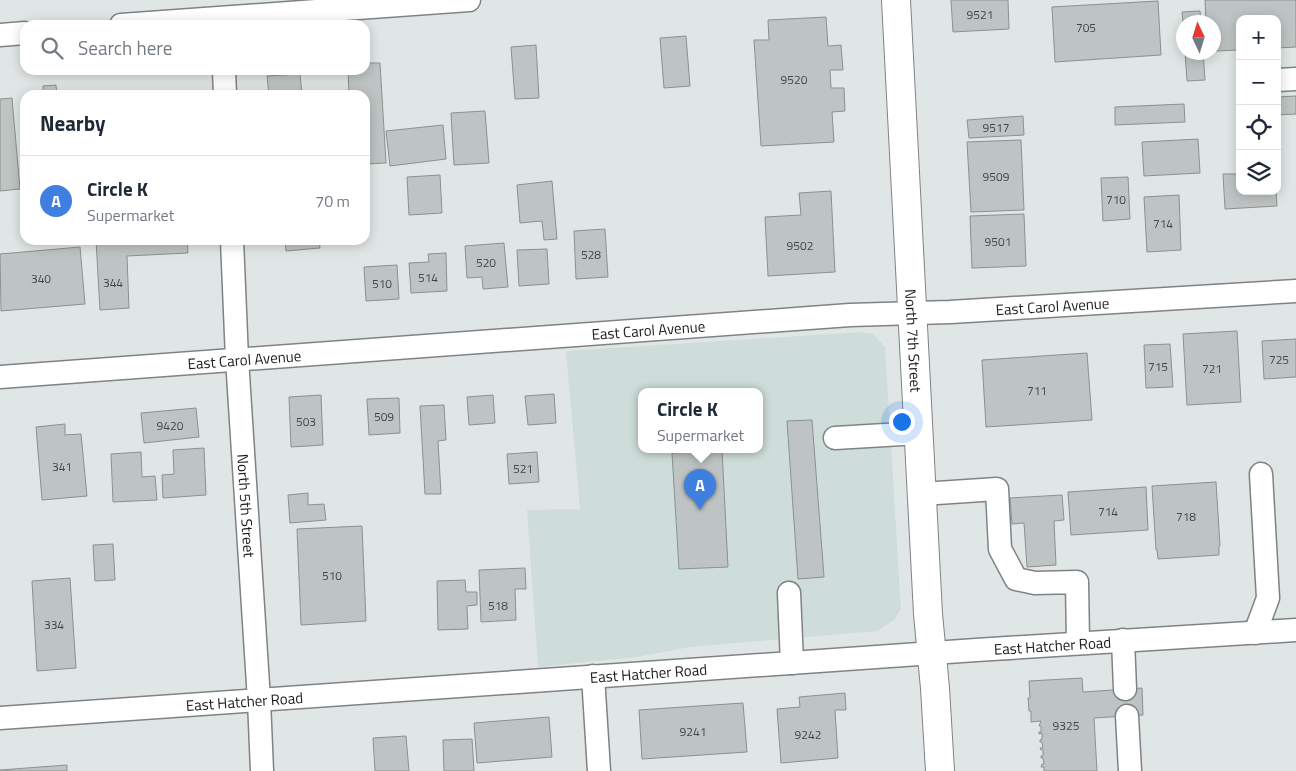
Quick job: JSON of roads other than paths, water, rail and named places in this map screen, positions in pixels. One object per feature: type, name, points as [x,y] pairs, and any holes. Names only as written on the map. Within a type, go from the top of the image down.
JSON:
[{"type":"main road","name":"North 7th Street","points":[[896,0],[922,494],[940,771]]},
{"type":"street","points":[[166,20],[221,14],[469,0]]},
{"type":"street","points":[[0,35],[20,33]]},
{"type":"street","points":[[224,75],[225,90]]},
{"type":"street","points":[[1281,80],[1296,80]]},
{"type":"street","name":"North 5th Street","points":[[232,245],[237,359],[262,771]]},
{"type":"street","name":"East Carol Avenue","points":[[0,377],[840,316],[1296,291]]},
{"type":"street","points":[[835,438],[919,433]]},
{"type":"street","points":[[1255,633],[1268,598],[1261,474]]},
{"type":"street","points":[[922,494],[997,489],[1000,549],[1016,579],[1036,583],[1078,582],[1078,643]]},
{"type":"street","points":[[789,592],[792,663]]},
{"type":"street","name":"East Hatcher Road","points":[[0,718],[1078,643],[1296,630]]},
{"type":"street","points":[[1123,640],[1125,689]]},
{"type":"street","points":[[593,676],[599,771]]},
{"type":"street","points":[[1127,716],[1130,771]]},
{"type":"place","name":"Circle K","points":[[700,510]]}]
